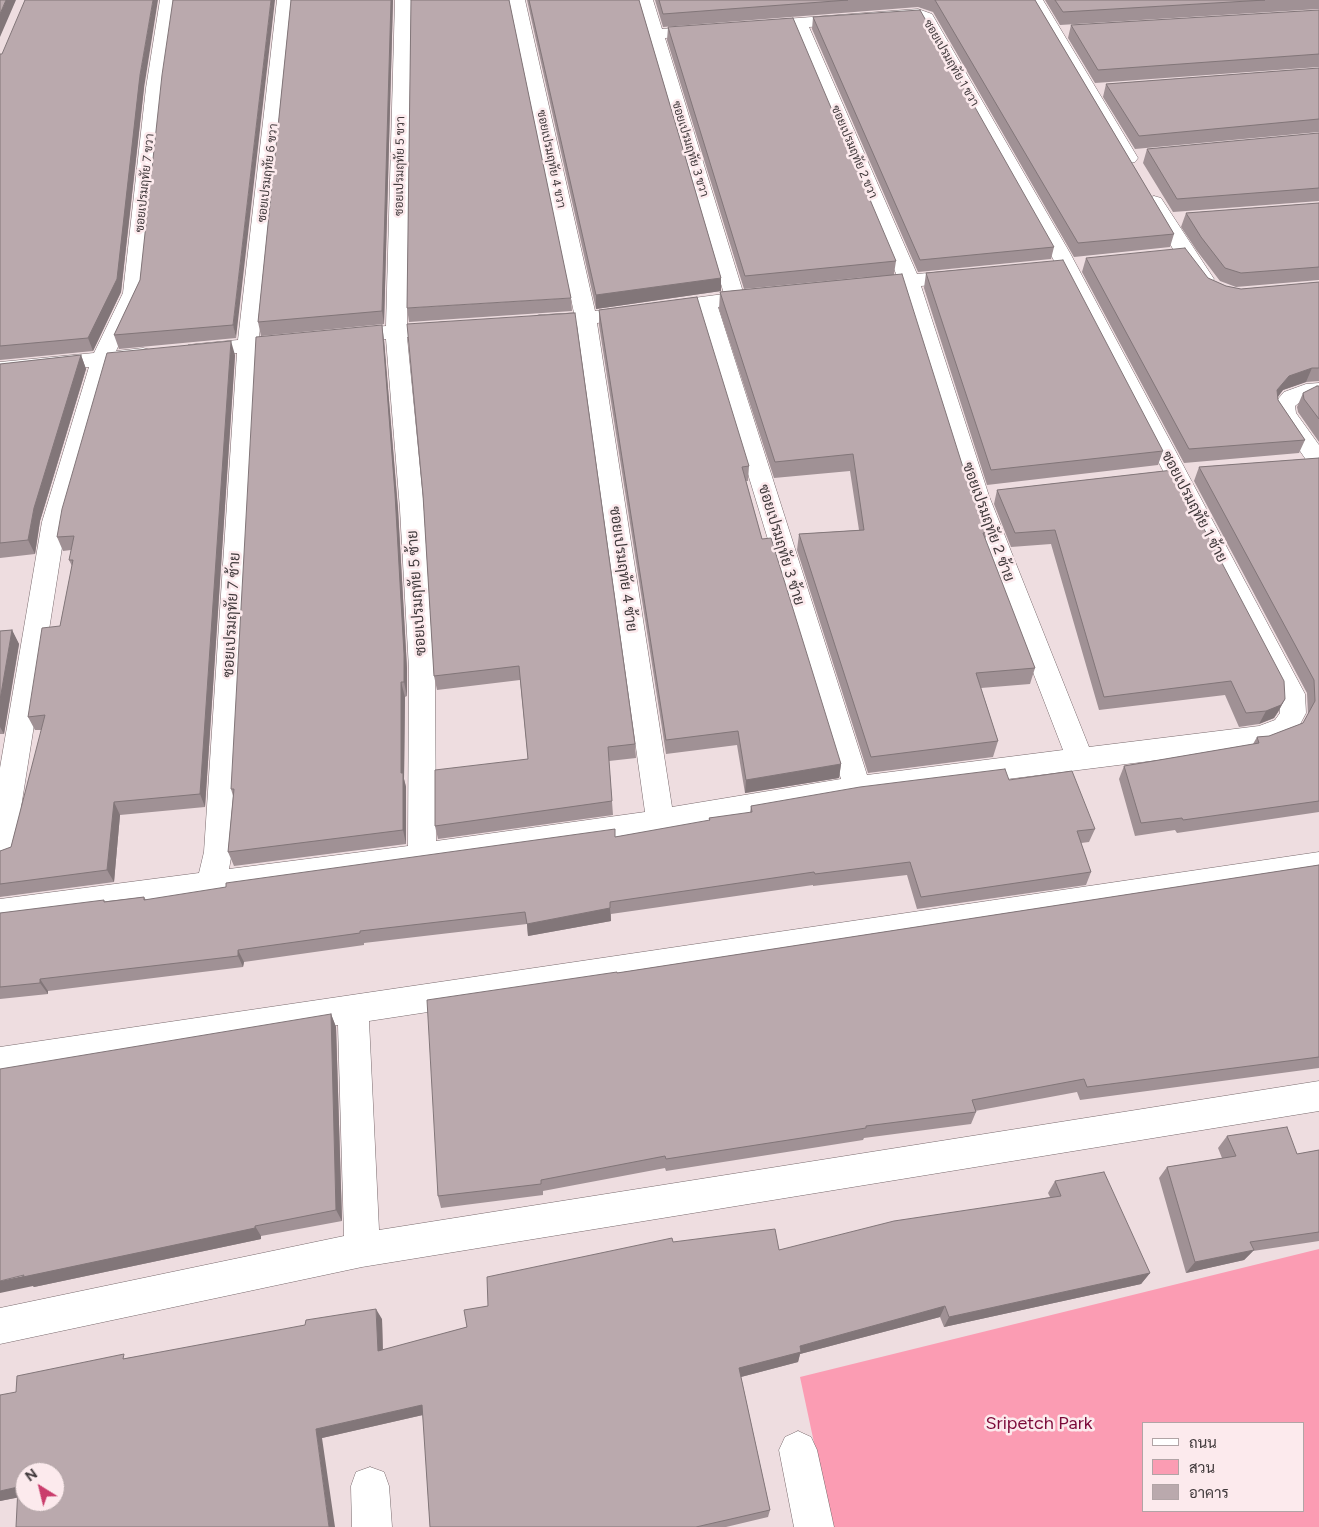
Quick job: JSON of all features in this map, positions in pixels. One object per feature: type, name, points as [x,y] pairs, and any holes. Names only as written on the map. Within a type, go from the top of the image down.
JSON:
[{"type":"street","name":"ซอยเปรมฤทัย 7 ขวา","points":[[102,359],[133,293],[155,88],[168,0]]},
{"type":"street","name":"ซอยเปรมฤทัย 6 ขวา","points":[[248,345],[286,0]]},
{"type":"street","name":"ซอยเปรมฤทัย 5 ขวา","points":[[396,332],[403,0]]},
{"type":"street","name":"ซอยเปรมฤทัย 4 ขวา","points":[[517,0],[586,318]]},
{"type":"street","name":"ซอยเปรมฤทัย 3 ขวา","points":[[645,0],[736,298]]},
{"type":"street","points":[[1036,0],[1165,220],[1176,255],[1217,290]]},
{"type":"street","name":"ซอยเปรมฤทัย 1 ขวา","points":[[741,27],[918,14],[926,17],[1060,253],[1065,267]]},
{"type":"street","name":"ซอยเปรมฤทัย 2 ขวา","points":[[799,23],[909,280]]},
{"type":"street","points":[[655,34],[722,29]]},
{"type":"street","points":[[1054,32],[1074,31]]},
{"type":"street","points":[[1089,91],[1108,89]]},
{"type":"street","points":[[1137,172],[1147,155]]},
{"type":"street","points":[[1165,220],[1184,218]]},
{"type":"street","name":"ซอยเปรมฤทัย 1 ซ้าย","points":[[0,912],[660,821],[857,787],[1261,736],[1285,727],[1293,713],[1292,694],[1187,472],[1065,267]]},
{"type":"street","points":[[851,286],[978,274]]},
{"type":"street","name":"ซอยเปรมฤทัย 2 ซ้าย","points":[[909,280],[1080,759]]},
{"type":"street","points":[[520,323],[586,318],[774,294]]},
{"type":"street","name":"ซอยเปรมฤทัย 3 ซ้าย","points":[[706,303],[857,787]]},
{"type":"street","name":"ซอยเปรมฤทัย 4 ซ้าย","points":[[586,318],[660,821]]},
{"type":"street","points":[[0,369],[463,327]]},
{"type":"street","name":"ซอยเปรมฤทัย 5 ซ้าย","points":[[396,332],[412,509],[422,670],[422,855]]},
{"type":"street","name":"ซอยเปรมฤทัย 7 ซ้าย","points":[[212,884],[218,852],[248,345]]},
{"type":"street","points":[[0,852],[54,522],[102,359]]},
{"type":"street","points":[[1319,390],[1306,391],[1292,397],[1284,405],[1285,413],[1319,462]]},
{"type":"street","points":[[1290,463],[1319,462]]},
{"type":"street","points":[[1149,476],[1187,472]]},
{"type":"street","points":[[0,1062],[1319,864]]},
{"type":"street","points":[[353,1010],[362,1250]]},
{"type":"street","points":[[0,1326],[362,1250],[1319,1096]]},
{"type":"street","points":[[798,1450],[814,1527]]},
{"type":"street","points":[[370,1486],[372,1527]]},
{"type":"green space","name":"Sripetch Park","points":[[1319,1249],[1319,1527],[832,1527],[800,1377]]},
{"type":"building","points":[[0,0],[6,0],[0,14]]},
{"type":"building","points":[[25,0],[153,0],[140,75],[117,279],[88,338],[0,346],[0,54],[2,54]]},
{"type":"building","points":[[173,0],[271,0],[233,325],[114,335],[140,280],[162,75]]},
{"type":"building","points":[[291,0],[391,0],[382,311],[258,322]]},
{"type":"building","points":[[411,0],[509,0],[571,298],[407,308]]},
{"type":"building","points":[[529,0],[639,0],[721,278],[596,295]]},
{"type":"building","points":[[659,0],[848,0],[663,14]]},
{"type":"building","points":[[935,0],[1035,0],[1174,234],[1078,243]]},
{"type":"building","points":[[1055,0],[1265,0],[1063,12]]},
{"type":"building","points":[[920,10],[1054,247],[920,260],[813,17]]},
{"type":"building","points":[[1319,10],[1319,54],[1098,70],[1071,25]]},
{"type":"building","points":[[793,18],[896,261],[745,276],[668,27]]},
{"type":"building","points":[[1319,68],[1319,119],[1139,136],[1106,84]]},
{"type":"building","points":[[1319,133],[1319,188],[1177,199],[1147,149]]},
{"type":"building","points":[[1319,203],[1319,267],[1241,273],[1225,268],[1201,237],[1186,213]]},
{"type":"building","points":[[1185,248],[1208,278],[1226,286],[1241,289],[1319,282],[1319,368],[1312,368],[1289,376],[1277,390],[1278,400],[1305,440],[1189,449],[1086,258]]},
{"type":"building","points":[[1063,260],[1163,451],[991,470],[926,273]]},
{"type":"building","points":[[902,274],[967,480],[987,532],[983,533],[1035,668],[976,673],[998,741],[871,757],[799,534],[864,530],[853,454],[775,462],[720,292]]},
{"type":"building","points":[[697,297],[749,466],[742,467],[762,539],[771,538],[841,764],[746,780],[738,731],[666,740],[599,310]]},
{"type":"building","points":[[575,313],[635,744],[608,747],[612,801],[435,826],[435,770],[528,759],[519,666],[434,676],[423,495],[407,324]]},
{"type":"building","points":[[382,325],[395,494],[404,654],[404,682],[401,682],[403,830],[228,852],[234,789],[231,789],[256,337]]},
{"type":"building","points":[[231,341],[200,794],[114,802],[107,870],[0,884],[0,851],[11,847],[45,715],[28,717],[42,628],[60,626],[73,560],[69,560],[74,536],[57,537],[62,509],[107,353]]},
{"type":"building","points":[[81,355],[34,508],[28,540],[0,543],[0,364]]},
{"type":"building","points":[[1319,386],[1319,419],[1304,399],[1303,393]]},
{"type":"building","points":[[1319,458],[1319,801],[1183,820],[1182,818],[1141,823],[1124,766],[1259,743],[1257,737],[1269,736],[1303,723],[1315,701],[1314,680],[1199,467]]},
{"type":"building","points":[[1173,470],[1284,681],[1285,699],[1281,705],[1266,711],[1246,713],[1231,681],[1104,697],[1055,530],[1015,533],[997,490]]},
{"type":"building","points":[[12,630],[0,700],[0,631]]},
{"type":"building","points":[[1005,769],[1009,780],[1072,771],[1095,829],[1077,831],[1091,872],[921,897],[910,862],[815,874],[814,872],[610,902],[610,908],[527,924],[525,912],[360,931],[360,933],[238,950],[238,956],[40,979],[40,983],[0,987],[0,913],[104,900],[104,902],[144,897],[144,900],[226,887],[226,883],[615,829],[615,837],[710,820],[709,818],[752,812],[751,806],[860,787]]},
{"type":"building","points":[[1319,865],[1319,1057],[1087,1087],[1084,1079],[972,1100],[976,1112],[866,1126],[866,1128],[666,1159],[665,1156],[541,1180],[541,1184],[438,1196],[427,1000],[617,973]]},
{"type":"building","points":[[331,1014],[336,1210],[0,1281],[0,1069]]},
{"type":"building","points":[[1287,1127],[1297,1154],[1319,1150],[1319,1232],[1250,1242],[1254,1250],[1195,1262],[1167,1167],[1236,1156],[1227,1136]]},
{"type":"building","points":[[1104,1172],[1150,1273],[949,1317],[945,1306],[800,1346],[801,1352],[739,1368],[770,1510],[696,1527],[430,1527],[422,1405],[316,1429],[329,1527],[16,1527],[17,1512],[65,1512],[65,1462],[15,1462],[15,1488],[0,1491],[0,1395],[16,1392],[17,1376],[124,1354],[123,1359],[305,1325],[306,1320],[376,1309],[378,1351],[467,1327],[464,1310],[488,1306],[487,1277],[672,1238],[673,1242],[775,1229],[779,1250],[894,1221],[1061,1196],[1055,1181]]}]
